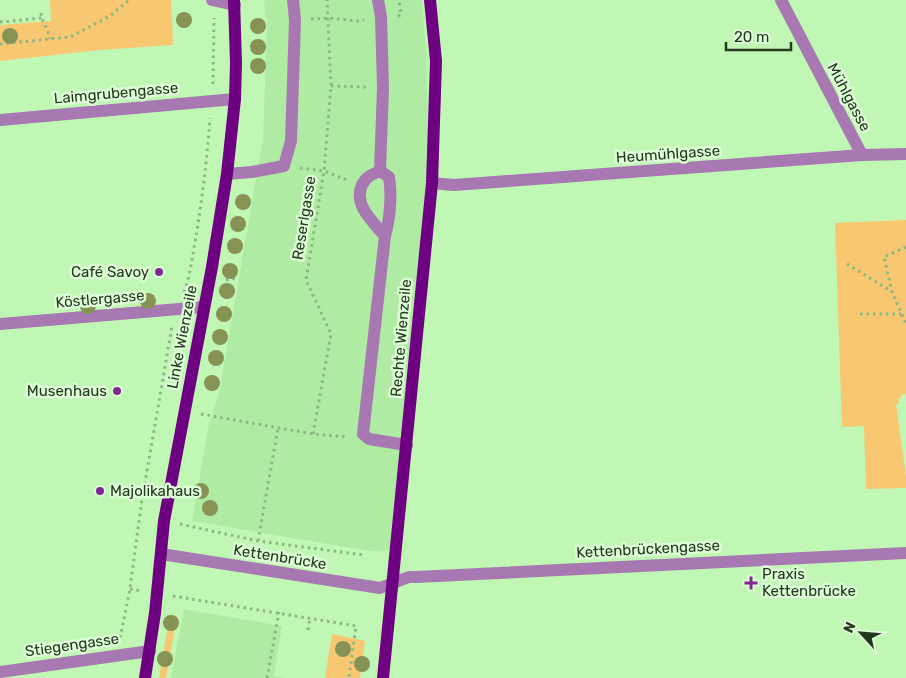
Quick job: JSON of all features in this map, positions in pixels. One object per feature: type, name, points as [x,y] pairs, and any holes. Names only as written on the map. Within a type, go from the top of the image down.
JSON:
[{"type":"main road","name":"Rechte Wienzeile","points":[[383,678],[408,445],[432,183],[436,61],[430,0]]},
{"type":"main road","name":"Linke Wienzeile","points":[[145,678],[150,651],[164,521],[227,174],[235,100],[235,2]]},
{"type":"street","points":[[213,0],[235,2]]},
{"type":"street","points":[[227,174],[284,166],[292,141],[295,20],[293,0]]},
{"type":"street","points":[[378,0],[382,17],[383,98],[380,171]]},
{"type":"street","name":"Mühlgasse","points":[[781,0],[862,155]]},
{"type":"street","name":"Laimgrubengasse","points":[[0,120],[235,100]]},
{"type":"street","name":"Heumühlgasse","points":[[432,183],[454,185],[862,155],[906,154]]},
{"type":"street","points":[[380,171],[372,174],[364,181],[359,191],[359,202],[385,236]]},
{"type":"street","points":[[380,171],[389,177],[388,228],[385,236],[363,434],[369,439],[408,445]]},
{"type":"street","name":"Köstlergasse","points":[[0,324],[203,307]]},
{"type":"street","name":"Kettenbrückengasse","points":[[393,584],[416,577],[906,553]]},
{"type":"street","name":"Kettenbrücke","points":[[161,554],[372,588],[393,584]]},
{"type":"street","name":"Stiegengasse","points":[[0,672],[150,651]]},
{"type":"path","points":[[0,44],[70,37],[99,23],[129,0]]},
{"type":"path","points":[[118,655],[118,645],[130,589],[140,516],[173,321],[189,274],[201,210],[212,101],[214,60],[213,0]]},
{"type":"path","name":"Reserlgasse","points":[[313,434],[331,334],[306,280],[324,171],[331,86],[328,0]]},
{"type":"path","points":[[399,0],[401,16]]},
{"type":"path","points":[[41,13],[50,39]]},
{"type":"path","points":[[0,22],[42,18]]},
{"type":"path","points":[[295,20],[329,18],[364,20]]},
{"type":"path","points":[[331,86],[361,87]]},
{"type":"path","points":[[284,166],[324,171],[362,186]]},
{"type":"path","points":[[906,247],[884,257],[892,292],[906,324]]},
{"type":"path","points":[[847,264],[892,292]]},
{"type":"path","points":[[860,314],[901,314]]},
{"type":"path","points":[[184,411],[313,434],[369,439]]},
{"type":"path","points":[[258,541],[278,428]]},
{"type":"path","points":[[140,516],[258,541],[364,555]]},
{"type":"path","points":[[130,589],[356,626],[349,678]]},
{"type":"path","points":[[267,678],[279,612]]},
{"type":"path","points":[[308,630],[310,618]]},
{"type":"shaded area","points":[[50,0],[171,0],[173,45],[100,50],[0,61],[0,25],[51,21]]},
{"type":"shaded area","points":[[264,0],[422,0],[426,50],[429,184],[396,550],[369,551],[192,521],[209,424],[219,394],[263,138],[267,26]]},
{"type":"shaded area","points":[[906,220],[906,394],[901,395],[901,398],[898,399],[899,403],[896,404],[906,488],[866,489],[864,426],[842,427],[835,223]]},
{"type":"shaded area","points":[[184,609],[282,626],[274,676],[285,678],[171,678]]},
{"type":"shaded area","points":[[170,615],[177,616],[166,678],[159,678]]},
{"type":"shaded area","points":[[332,634],[365,641],[360,678],[325,678]]},
{"type":"place","name":"Café Savoy","points":[[159,272]]},
{"type":"place","name":"Musenhaus","points":[[117,391]]},
{"type":"place","name":"Majolikahaus","points":[[100,491]]},
{"type":"place","name":"Praxis Kettenbrücke","points":[[751,583]]}]
